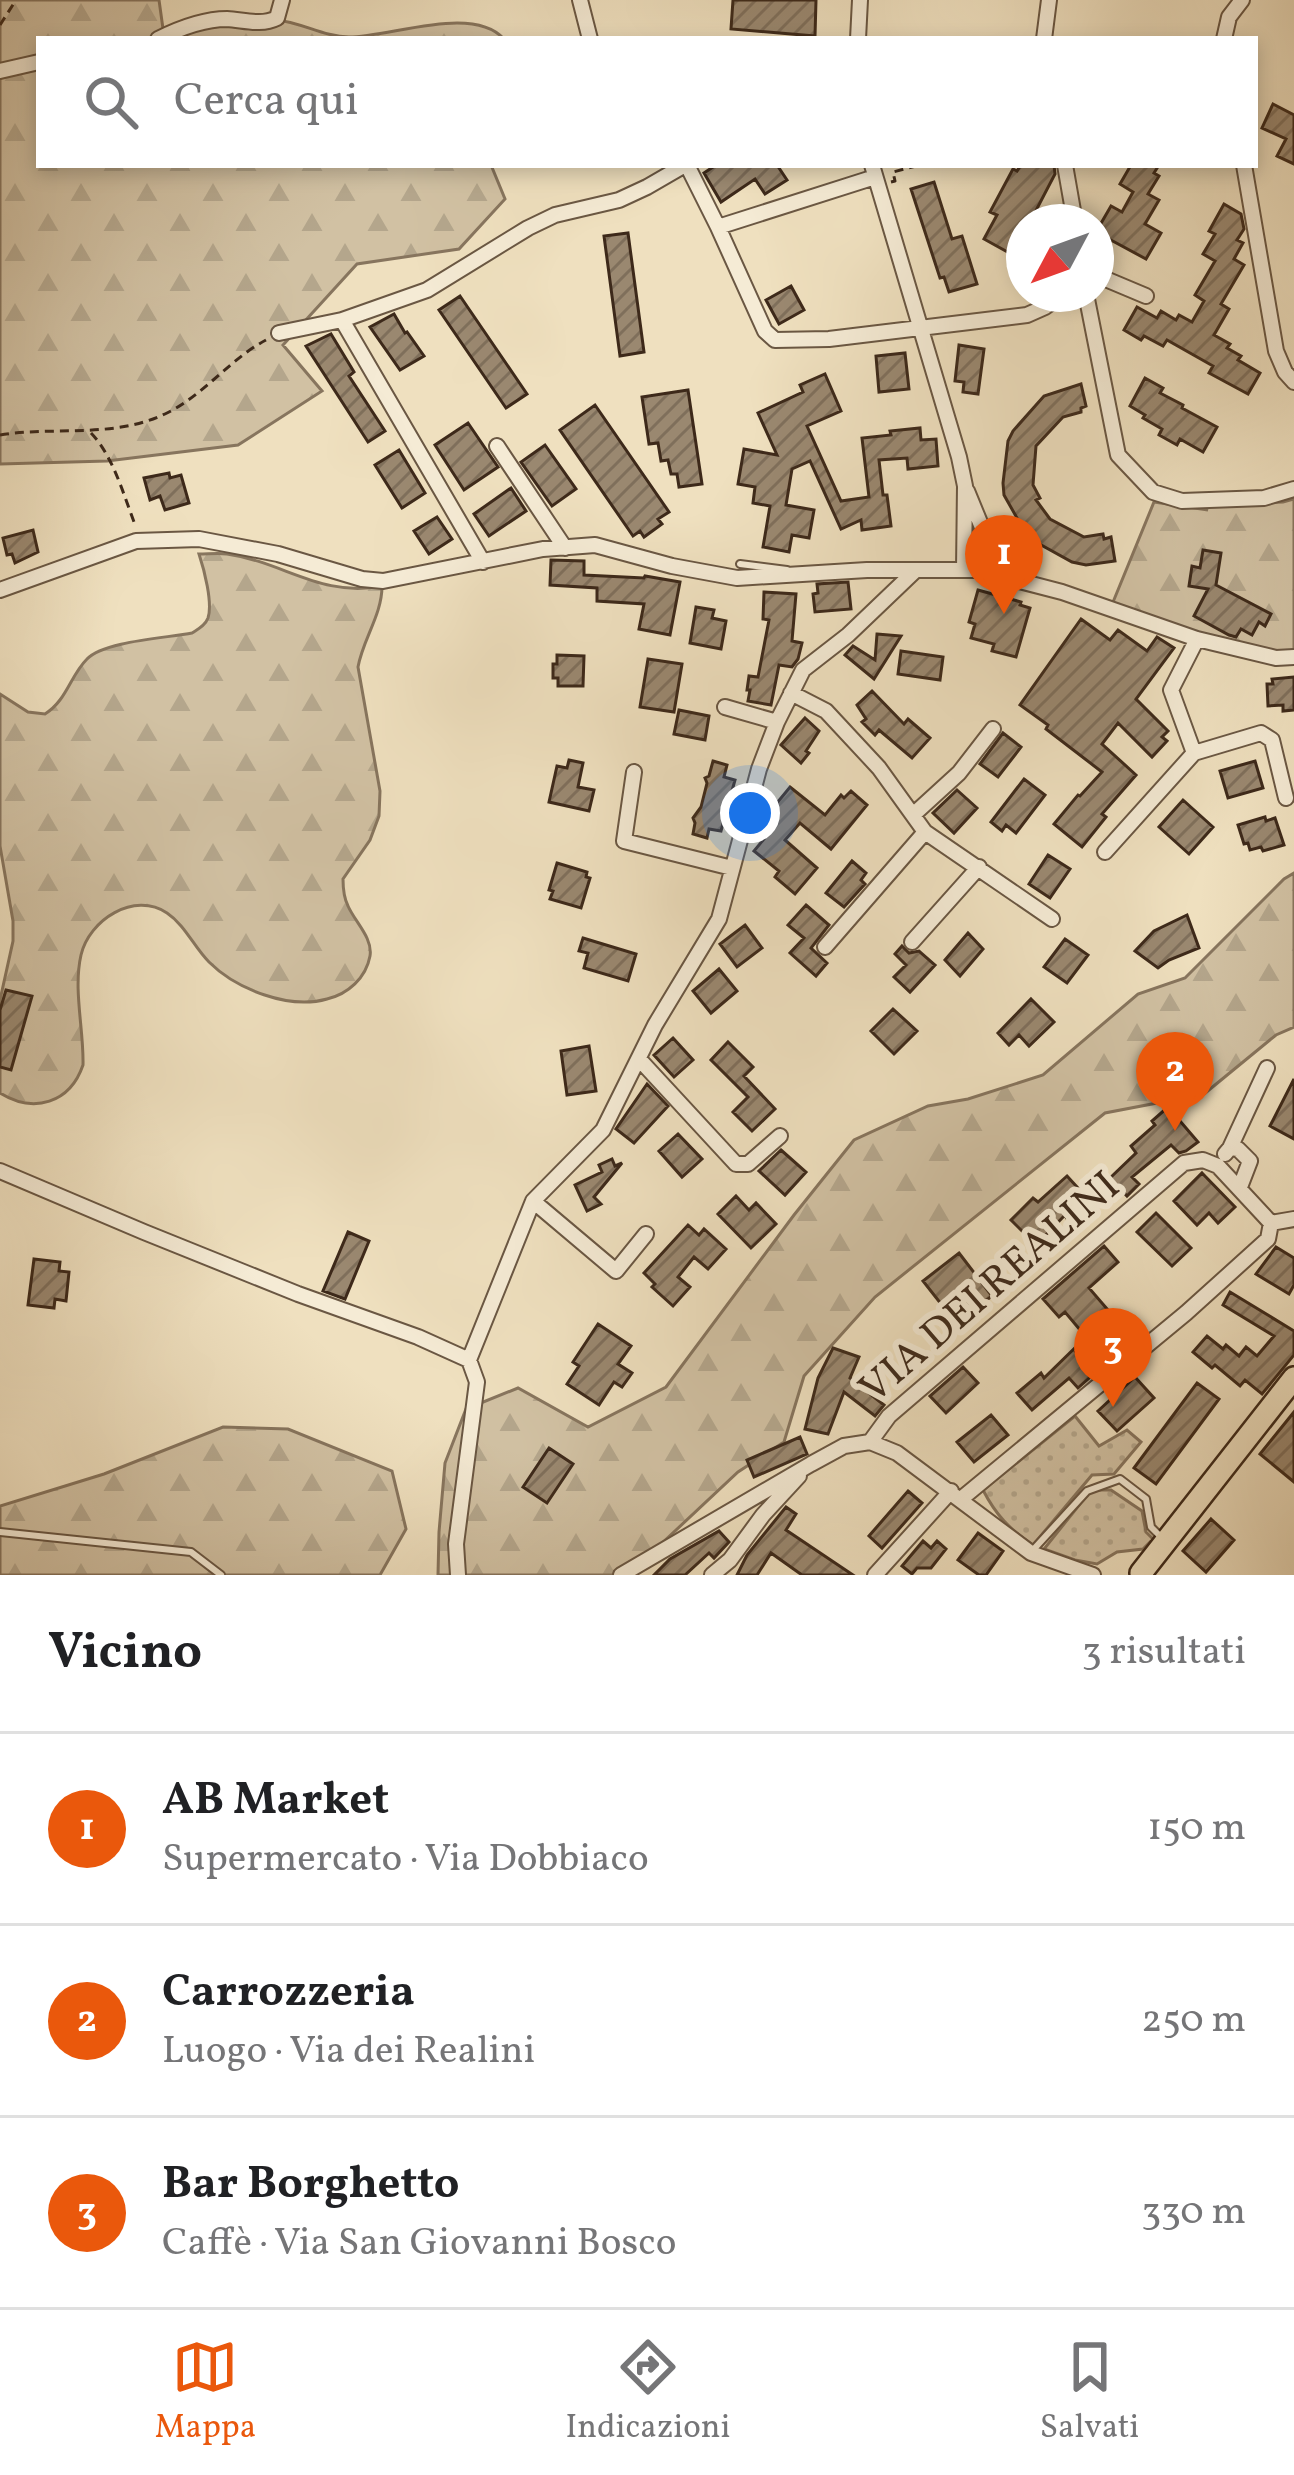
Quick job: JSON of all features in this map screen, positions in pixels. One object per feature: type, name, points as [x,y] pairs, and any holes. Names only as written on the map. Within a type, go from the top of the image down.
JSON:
[{"type":"main road","points":[[1135,1574],[1294,1378]]},
{"type":"street","points":[[164,36],[221,19],[267,23],[277,18],[282,0]]},
{"type":"street","points":[[580,0],[589,36]]},
{"type":"street","points":[[857,36],[860,0]]},
{"type":"street","points":[[1044,36],[1049,0]]},
{"type":"street","points":[[1225,36],[1228,17],[1242,0]]},
{"type":"street","points":[[0,71],[36,63]]},
{"type":"street","points":[[279,333],[342,320],[427,290],[528,228],[556,215],[619,200],[680,168]]},
{"type":"street","points":[[688,168],[765,332],[775,340],[922,329],[1034,312]]},
{"type":"street","points":[[1066,168],[1072,204]]},
{"type":"street","points":[[1245,168],[1276,351],[1294,382]]},
{"type":"street","points":[[718,226],[874,171],[965,486],[1002,576]]},
{"type":"street","points":[[1114,282],[1147,296]]},
{"type":"street","points":[[1090,312],[1118,455],[1153,492],[1182,501],[1264,498],[1294,489]]},
{"type":"street","points":[[342,320],[483,562]]},
{"type":"street","points":[[497,446],[565,548]]},
{"type":"street","points":[[964,570],[965,486]]},
{"type":"street","points":[[0,590],[142,541],[199,539],[383,581],[543,549],[595,545],[737,578],[977,570],[1062,592],[1197,639],[1276,658],[1294,657]]},
{"type":"street","points":[[458,1575],[456,1544],[476,1382],[470,1360],[533,1202],[603,1130],[655,1025],[719,920],[759,769],[803,670],[848,635],[916,570]]},
{"type":"street","points":[[1193,753],[1171,689],[1197,639]]},
{"type":"street","points":[[791,693],[826,711],[879,768],[925,832],[1052,919]]},
{"type":"street","points":[[725,706],[777,722]]},
{"type":"street","points":[[913,815],[959,773],[993,729]]},
{"type":"street","points":[[1105,852],[1193,753],[1261,733],[1272,740],[1286,798]]},
{"type":"street","points":[[634,772],[623,841],[732,868]]},
{"type":"street","points":[[825,946],[925,832]]},
{"type":"street","points":[[912,942],[979,867]]},
{"type":"street","points":[[639,1059],[736,1164],[748,1164],[779,1136]]},
{"type":"street","points":[[1267,1068],[1218,1166],[1271,1223]]},
{"type":"street","points":[[1230,1148],[1250,1161],[1240,1187]]},
{"type":"street","name":"VIA DEI REALINI","points":[[870,1442],[889,1416],[1184,1163],[1203,1160],[1218,1166]]},
{"type":"street","points":[[0,1171],[470,1360]]},
{"type":"street","points":[[533,1202],[616,1271],[646,1234]]},
{"type":"street","points":[[1271,1223],[1294,1220]]},
{"type":"street","points":[[875,1575],[956,1495],[1186,1313],[1268,1239],[1271,1223]]},
{"type":"street","points":[[621,1575],[844,1446],[870,1442],[898,1453],[1031,1553],[1094,1575]]},
{"type":"street","points":[[712,1575],[811,1464]]},
{"type":"lane","points":[[740,564],[808,573]]},
{"type":"lane","points":[[1031,1553],[1087,1491],[1120,1479],[1146,1499],[1151,1527],[1165,1540]]},
{"type":"lane","points":[[0,1532],[190,1552],[221,1575]]},
{"type":"path","points":[[0,25],[16,0]]},
{"type":"path","points":[[896,181],[893,172],[908,168]]},
{"type":"path","points":[[0,435],[34,429],[90,432],[139,424],[170,412],[210,385],[247,350],[279,333]]},
{"type":"path","points":[[90,432],[106,456],[142,541]]},
{"type":"green space","points":[[0,0],[159,0],[164,36],[36,36],[36,168],[492,168],[505,199],[459,249],[357,264],[283,345],[322,391],[238,445],[107,461],[0,464]]},
{"type":"green space","points":[[262,19],[340,36],[164,36]]},
{"type":"green space","points":[[452,23],[490,29],[500,36],[366,36]]},
{"type":"green space","points":[[1294,499],[1294,652],[1225,645],[1111,607],[1154,502],[1208,510],[1196,506]]},
{"type":"green space","points":[[199,554],[248,558],[340,587],[382,586],[358,667],[380,791],[379,816],[370,840],[343,879],[347,903],[369,943],[368,964],[355,984],[335,997],[312,1002],[280,999],[220,972],[167,913],[141,905],[127,907],[93,931],[81,955],[83,1065],[77,1078],[60,1096],[25,1103],[0,1093],[0,1000],[13,921],[0,846],[0,694],[28,712],[45,714],[95,653],[199,629],[208,618],[209,604]]},
{"type":"green space","points":[[1294,873],[1294,1027],[1276,1035],[1204,1094],[1105,1113],[875,1297],[804,1376],[784,1442],[738,1472],[628,1575],[438,1575],[445,1463],[466,1409],[518,1388],[588,1427],[666,1387],[854,1140],[928,1106],[968,1099],[1043,1075],[1138,994],[1185,978]]},
{"type":"green space","points":[[1075,1416],[1099,1446],[1127,1430],[1141,1442],[1114,1474],[1092,1475],[1033,1545],[1004,1521],[983,1490]]},
{"type":"green space","points":[[223,1427],[288,1429],[392,1471],[406,1529],[380,1575],[0,1575],[0,1506],[104,1474]]},
{"type":"green space","points":[[1111,1490],[1142,1511],[1146,1532],[1153,1539],[1143,1549],[1117,1552],[1097,1564],[1044,1549],[1088,1494]]},
{"type":"building","points":[[733,0],[816,0],[815,36],[731,29]]},
{"type":"building","points":[[1273,104],[1294,115],[1294,164],[1277,156],[1286,139],[1262,128]]},
{"type":"building","points":[[712,168],[779,168],[787,180],[765,194],[755,179],[721,202],[704,173]]},
{"type":"building","points":[[1054,168],[1055,174],[1039,204],[1006,204],[1006,251],[984,239],[997,215],[990,212],[1013,169]]},
{"type":"building","points":[[1129,168],[1157,168],[1154,173],[1159,176],[1148,194],[1159,200],[1145,224],[1161,233],[1146,259],[1114,242],[1114,208],[1122,212],[1133,192],[1120,184]]},
{"type":"building","points":[[934,182],[952,239],[962,236],[977,284],[949,292],[911,189]]},
{"type":"building","points":[[1224,204],[1241,214],[1244,229],[1237,240],[1243,243],[1234,259],[1244,265],[1221,304],[1229,309],[1214,335],[1230,344],[1227,348],[1241,356],[1238,360],[1260,373],[1248,394],[1209,373],[1213,366],[1167,340],[1163,346],[1124,330],[1137,307],[1157,318],[1161,311],[1192,322],[1204,301],[1195,295],[1215,261],[1203,254],[1215,234],[1209,231]]},
{"type":"building","points":[[628,233],[644,352],[620,356],[604,236]]},
{"type":"building","points":[[791,286],[804,310],[779,324],[766,300]]},
{"type":"building","points":[[460,296],[527,394],[506,408],[439,310]]},
{"type":"building","points":[[394,314],[424,356],[400,370],[370,327]]},
{"type":"building","points":[[331,334],[354,372],[349,376],[385,431],[368,442],[306,346]]},
{"type":"building","points":[[959,345],[984,349],[978,394],[963,392],[964,382],[955,381]]},
{"type":"building","points":[[905,353],[909,389],[879,392],[876,356]]},
{"type":"building","points":[[825,374],[841,411],[807,426],[841,501],[869,497],[862,438],[920,428],[921,440],[936,439],[938,466],[908,469],[907,458],[879,460],[891,526],[862,530],[861,520],[841,529],[810,461],[792,469],[786,505],[814,510],[809,538],[792,535],[789,552],[763,547],[770,506],[753,503],[755,487],[738,484],[744,449],[777,455],[758,413],[803,392],[800,385]]},
{"type":"building","points":[[1145,378],[1182,408],[1217,427],[1203,452],[1180,439],[1177,445],[1159,435],[1162,429],[1130,406]]},
{"type":"building","points":[[1081,384],[1086,406],[1063,417],[1036,446],[1033,485],[1040,498],[1036,500],[1050,519],[1084,537],[1111,537],[1115,561],[1086,565],[1072,562],[1026,534],[1004,495],[1003,483],[1013,431],[1044,396]]},
{"type":"building","points":[[688,390],[702,484],[679,487],[668,460],[661,461],[658,443],[649,444],[642,397]]},
{"type":"building","points":[[595,405],[669,512],[644,537],[640,531],[633,536],[560,430]]},
{"type":"building","points":[[468,423],[498,467],[464,490],[435,445]]},
{"type":"building","points":[[545,445],[576,489],[552,506],[521,462]]},
{"type":"building","points":[[399,450],[425,493],[402,508],[375,465]]},
{"type":"building","points":[[169,473],[170,478],[181,475],[189,503],[165,510],[160,496],[150,500],[144,478]]},
{"type":"building","points":[[511,488],[526,511],[489,536],[474,514]]},
{"type":"building","points":[[437,517],[452,539],[429,554],[414,531]]},
{"type":"building","points":[[33,530],[38,552],[15,563],[12,554],[7,555],[3,538]]},
{"type":"building","points":[[1203,550],[1221,553],[1216,585],[1271,614],[1265,626],[1259,622],[1252,635],[1241,629],[1236,637],[1229,635],[1194,616],[1208,589],[1189,586],[1192,566],[1200,568]]},
{"type":"building","points":[[551,560],[584,561],[584,575],[680,582],[670,635],[639,629],[644,604],[597,601],[597,588],[550,585]]},
{"type":"building","points":[[848,582],[851,609],[815,612],[817,584]]},
{"type":"building","points":[[978,590],[1030,608],[1016,657],[992,651],[994,644],[971,638],[975,624],[969,622]]},
{"type":"building","points":[[764,592],[796,594],[792,641],[802,643],[792,667],[779,665],[771,705],[748,701],[747,690],[749,676],[758,677],[769,620],[763,619]]},
{"type":"building","points":[[696,607],[714,610],[712,618],[726,621],[721,649],[690,643]]},
{"type":"building","points":[[1081,619],[1110,640],[1118,630],[1147,651],[1157,637],[1174,648],[1136,699],[1168,731],[1162,737],[1167,741],[1152,757],[1118,723],[1102,744],[1136,775],[1102,814],[1106,817],[1082,847],[1054,824],[1102,772],[1020,705]]},
{"type":"building","points":[[877,634],[901,636],[874,679],[845,655],[853,646],[875,660]]},
{"type":"building","points":[[901,651],[943,657],[940,680],[898,674]]},
{"type":"building","points":[[557,655],[584,656],[583,686],[558,686],[558,678],[553,678]]},
{"type":"building","points":[[648,659],[682,664],[674,712],[640,707]]},
{"type":"building","points":[[1294,677],[1294,710],[1268,706],[1267,684]]},
{"type":"building","points":[[872,691],[904,724],[908,719],[930,738],[912,758],[862,722],[866,719],[857,705]]},
{"type":"building","points":[[679,710],[709,716],[705,740],[674,734]]},
{"type":"building","points":[[805,718],[819,731],[801,763],[781,745]]},
{"type":"building","points":[[1003,733],[1021,747],[998,777],[980,764]]},
{"type":"building","points":[[569,760],[583,763],[578,787],[594,790],[589,811],[549,802],[557,766],[567,768]]},
{"type":"building","points":[[713,761],[727,765],[724,777],[735,780],[721,831],[709,829],[707,838],[693,834],[693,818],[701,807]]},
{"type":"building","points":[[1255,761],[1263,788],[1228,798],[1220,771]]},
{"type":"building","points":[[1024,779],[1045,795],[1016,833],[1006,825],[1002,831],[991,822]]},
{"type":"building","points":[[790,787],[825,815],[841,795],[844,798],[851,791],[867,805],[831,849],[800,823],[785,840],[817,868],[795,894],[775,877],[779,871],[754,851],[764,839],[758,834],[776,812],[772,809]]},
{"type":"building","points":[[957,790],[977,808],[954,833],[933,813]]},
{"type":"building","points":[[1183,800],[1213,827],[1189,854],[1159,827]]},
{"type":"building","points":[[1265,817],[1266,821],[1275,818],[1284,845],[1250,850],[1238,825]]},
{"type":"building","points":[[1048,855],[1070,869],[1050,898],[1029,884]]},
{"type":"building","points":[[852,861],[866,873],[861,880],[865,884],[844,907],[826,893]]},
{"type":"building","points":[[557,863],[587,872],[590,878],[581,908],[550,899]]},
{"type":"building","points":[[806,905],[829,925],[811,948],[827,963],[816,976],[790,953],[804,938],[788,925]]},
{"type":"building","points":[[1187,915],[1199,948],[1158,968],[1135,951],[1154,931]]},
{"type":"building","points":[[745,925],[762,948],[737,967],[720,944]]},
{"type":"building","points":[[968,933],[983,949],[960,976],[945,960]]},
{"type":"building","points":[[583,938],[636,954],[628,981],[584,968],[588,953],[579,951]]},
{"type":"building","points":[[1065,939],[1088,955],[1067,983],[1044,967]]},
{"type":"building","points":[[902,946],[909,953],[919,951],[935,965],[910,992],[894,977],[906,965],[895,954]]},
{"type":"building","points":[[719,969],[737,991],[711,1013],[693,991]]},
{"type":"building","points":[[6,990],[32,996],[11,1070],[0,1067],[0,1010]]},
{"type":"building","points":[[1031,999],[1054,1022],[1029,1046],[1019,1035],[1009,1045],[998,1033]]},
{"type":"building","points":[[893,1009],[917,1031],[894,1054],[871,1031]]},
{"type":"building","points":[[673,1038],[693,1060],[674,1077],[654,1055]]},
{"type":"building","points":[[728,1042],[753,1067],[744,1076],[775,1109],[752,1131],[733,1112],[748,1097],[711,1060]]},
{"type":"building","points":[[589,1046],[596,1091],[567,1095],[561,1051]]},
{"type":"building","points":[[1294,1079],[1294,1139],[1270,1126]]},
{"type":"building","points":[[647,1084],[668,1106],[634,1143],[616,1129]]},
{"type":"building","points":[[1168,1107],[1198,1142],[1179,1153],[1171,1145],[1132,1177],[1139,1184],[1127,1196],[1110,1178],[1136,1153],[1131,1146]]},
{"type":"building","points":[[678,1134],[702,1159],[682,1177],[659,1151]]},
{"type":"building","points":[[781,1150],[806,1172],[785,1195],[759,1171]]},
{"type":"building","points":[[612,1159],[615,1166],[622,1163],[594,1197],[601,1204],[587,1211],[575,1185],[602,1172],[599,1165]]},
{"type":"building","points":[[1202,1173],[1235,1207],[1218,1223],[1209,1213],[1197,1225],[1174,1201]]},
{"type":"building","points":[[1067,1176],[1087,1198],[1036,1245],[1011,1220],[1033,1198],[1038,1202]]},
{"type":"building","points":[[736,1196],[749,1210],[756,1203],[776,1224],[751,1248],[718,1214]]},
{"type":"building","points":[[1156,1213],[1191,1248],[1172,1266],[1137,1232]]},
{"type":"building","points":[[688,1225],[699,1235],[704,1229],[726,1249],[708,1269],[694,1257],[678,1277],[690,1287],[673,1306],[644,1273]]},
{"type":"building","points":[[348,1232],[369,1241],[345,1299],[323,1291]]},
{"type":"building","points":[[1104,1246],[1118,1262],[1089,1288],[1126,1331],[1076,1352],[1096,1372],[1078,1388],[1069,1378],[1032,1410],[1017,1393],[1041,1373],[1044,1378],[1086,1337],[1065,1312],[1059,1317],[1043,1299]]},
{"type":"building","points":[[1276,1247],[1294,1258],[1294,1285],[1289,1294],[1256,1274]]},
{"type":"building","points":[[959,1253],[992,1296],[956,1323],[923,1281]]},
{"type":"building","points":[[34,1259],[60,1262],[59,1271],[69,1272],[66,1301],[55,1299],[54,1308],[28,1305]]},
{"type":"building","points":[[1230,1292],[1294,1331],[1294,1355],[1262,1394],[1245,1380],[1240,1386],[1193,1352],[1207,1336],[1239,1356],[1246,1347],[1257,1356],[1274,1336],[1223,1305]]},
{"type":"building","points":[[598,1324],[631,1346],[618,1364],[632,1373],[622,1387],[614,1382],[599,1405],[567,1384],[579,1366],[573,1362]]},
{"type":"building","points":[[833,1348],[859,1357],[850,1378],[884,1405],[875,1416],[844,1392],[828,1434],[805,1429],[818,1378]]},
{"type":"building","points":[[963,1367],[978,1383],[946,1413],[930,1396]]},
{"type":"building","points":[[1135,1377],[1154,1398],[1117,1431],[1098,1411]]},
{"type":"building","points":[[1197,1383],[1219,1399],[1156,1484],[1134,1468]]},
{"type":"building","points":[[1294,1412],[1294,1482],[1260,1454]]},
{"type":"building","points":[[991,1415],[1008,1435],[974,1462],[957,1442]]},
{"type":"building","points":[[800,1437],[807,1454],[754,1477],[747,1460]]},
{"type":"building","points":[[549,1448],[573,1464],[547,1503],[523,1487]]},
{"type":"building","points":[[908,1491],[922,1503],[882,1548],[869,1536]]},
{"type":"building","points":[[786,1507],[796,1514],[786,1530],[853,1575],[802,1575],[771,1553],[757,1575],[737,1575]]},
{"type":"building","points":[[1211,1519],[1234,1540],[1206,1572],[1183,1551]]},
{"type":"building","points":[[719,1531],[729,1542],[714,1558],[709,1553],[685,1575],[654,1575],[670,1559]]},
{"type":"building","points":[[978,1533],[1003,1551],[986,1575],[958,1560]]},
{"type":"building","points":[[923,1541],[931,1548],[937,1541],[946,1549],[931,1568],[917,1568],[912,1574],[902,1566]]},
{"type":"place","name":"AB Market","points":[[1004,614]]},
{"type":"place","name":"Carrozzeria","points":[[1175,1131]]},
{"type":"place","name":"Bar Borghetto","points":[[1113,1407]]}]
